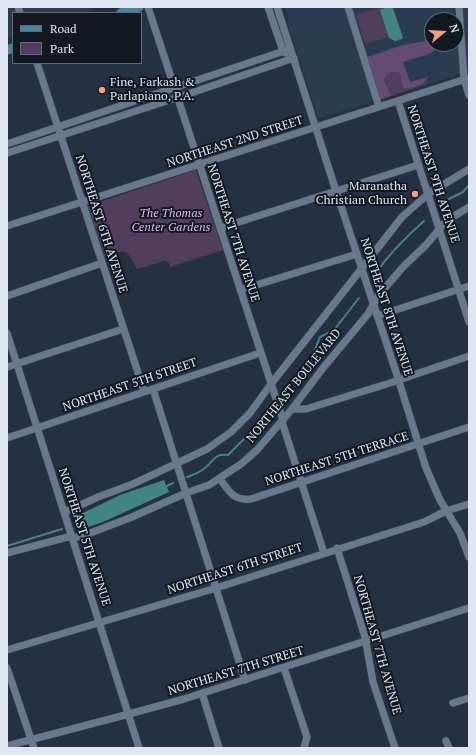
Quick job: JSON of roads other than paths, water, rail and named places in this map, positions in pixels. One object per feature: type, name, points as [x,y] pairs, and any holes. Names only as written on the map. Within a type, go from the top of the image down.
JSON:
[{"type":"main road","points":[[123,12],[139,7]]},
{"type":"street","name":"NORTHEAST 7TH AVENUE","points":[[148,7],[271,384],[324,553]]},
{"type":"street","name":"NORTHEAST 8TH AVENUE","points":[[268,7],[287,50],[294,58],[315,128],[432,483],[446,511],[460,533],[469,558]]},
{"type":"street","name":"NORTHEAST 8TH AVENUE","points":[[277,7],[287,50]]},
{"type":"street","points":[[348,7],[379,107]]},
{"type":"street","points":[[459,7],[469,95]]},
{"type":"street","points":[[7,144],[287,50]]},
{"type":"street","points":[[7,153],[178,98],[294,58]]},
{"type":"street","name":"NORTHEAST 6TH AVENUE","points":[[37,64],[144,391]]},
{"type":"street","points":[[224,72],[227,81]]},
{"type":"street","name":"NORTHEAST 2ND STREET","points":[[7,226],[467,79]]},
{"type":"street","name":"NORTHEAST 9TH AVENUE","points":[[398,101],[469,322]]},
{"type":"street","points":[[113,109],[116,117]]},
{"type":"street","points":[[220,228],[418,165]]},
{"type":"street","name":"NORTHEAST BOULEVARD","points":[[65,512],[98,497],[134,484],[177,464],[207,449],[232,432],[250,413],[402,217],[428,194],[469,169]]},
{"type":"street","name":"NORTHEAST BOULEVARD","points":[[7,553],[68,538],[80,537],[209,485],[241,464],[257,450],[292,410],[323,368],[368,314],[378,296],[403,267],[446,221],[469,207]]},
{"type":"street","points":[[240,290],[357,254]]},
{"type":"street","points":[[7,296],[102,263]]},
{"type":"street","points":[[377,316],[469,286]]},
{"type":"street","points":[[7,367],[123,329]]},
{"type":"street","name":"NORTHEAST 5TH AVENUE","points":[[7,333],[140,748]]},
{"type":"street","name":"NORTHEAST 5TH STREET","points":[[7,438],[260,353]]},
{"type":"street","points":[[292,410],[306,409],[469,356]]},
{"type":"street","points":[[153,388],[245,680]]},
{"type":"street","name":"NORTHEAST 5TH TERRACE","points":[[220,479],[233,497],[242,500],[250,499],[469,427]]},
{"type":"street","name":"NORTHEAST 6TH STREET","points":[[7,650],[216,588],[337,548],[424,522],[446,511],[469,504]]},
{"type":"street","name":"NORTHEAST 7TH AVENUE","points":[[337,548],[366,642],[374,682],[395,748]]},
{"type":"street","name":"NORTHEAST 7TH STREET","points":[[7,746],[202,693],[469,608]]},
{"type":"street","points":[[7,668],[34,748]]},
{"type":"street","points":[[284,668],[306,737],[304,748]]},
{"type":"street","points":[[202,693],[218,748]]},
{"type":"street","points":[[453,703],[469,698]]},
{"type":"waterway","points":[[445,201],[463,192],[469,185]]},
{"type":"waterway","points":[[375,274],[398,246],[424,221]]},
{"type":"waterway","points":[[284,391],[299,379],[309,365],[320,337],[334,330],[359,298]]},
{"type":"waterway","points":[[187,477],[203,469],[217,456],[228,455],[251,432],[269,409]]},
{"type":"waterway","points":[[167,486],[173,483]]},
{"type":"waterway","points":[[7,546],[62,529]]},
{"type":"place","name":"Fine, Farkash & Parlapiano, P.A.","points":[[102,90]]},
{"type":"place","name":"Maranatha Christian Church","points":[[415,194]]},
{"type":"park label","name":"The Thomas Center Gardens","points":[[171,221]]}]
